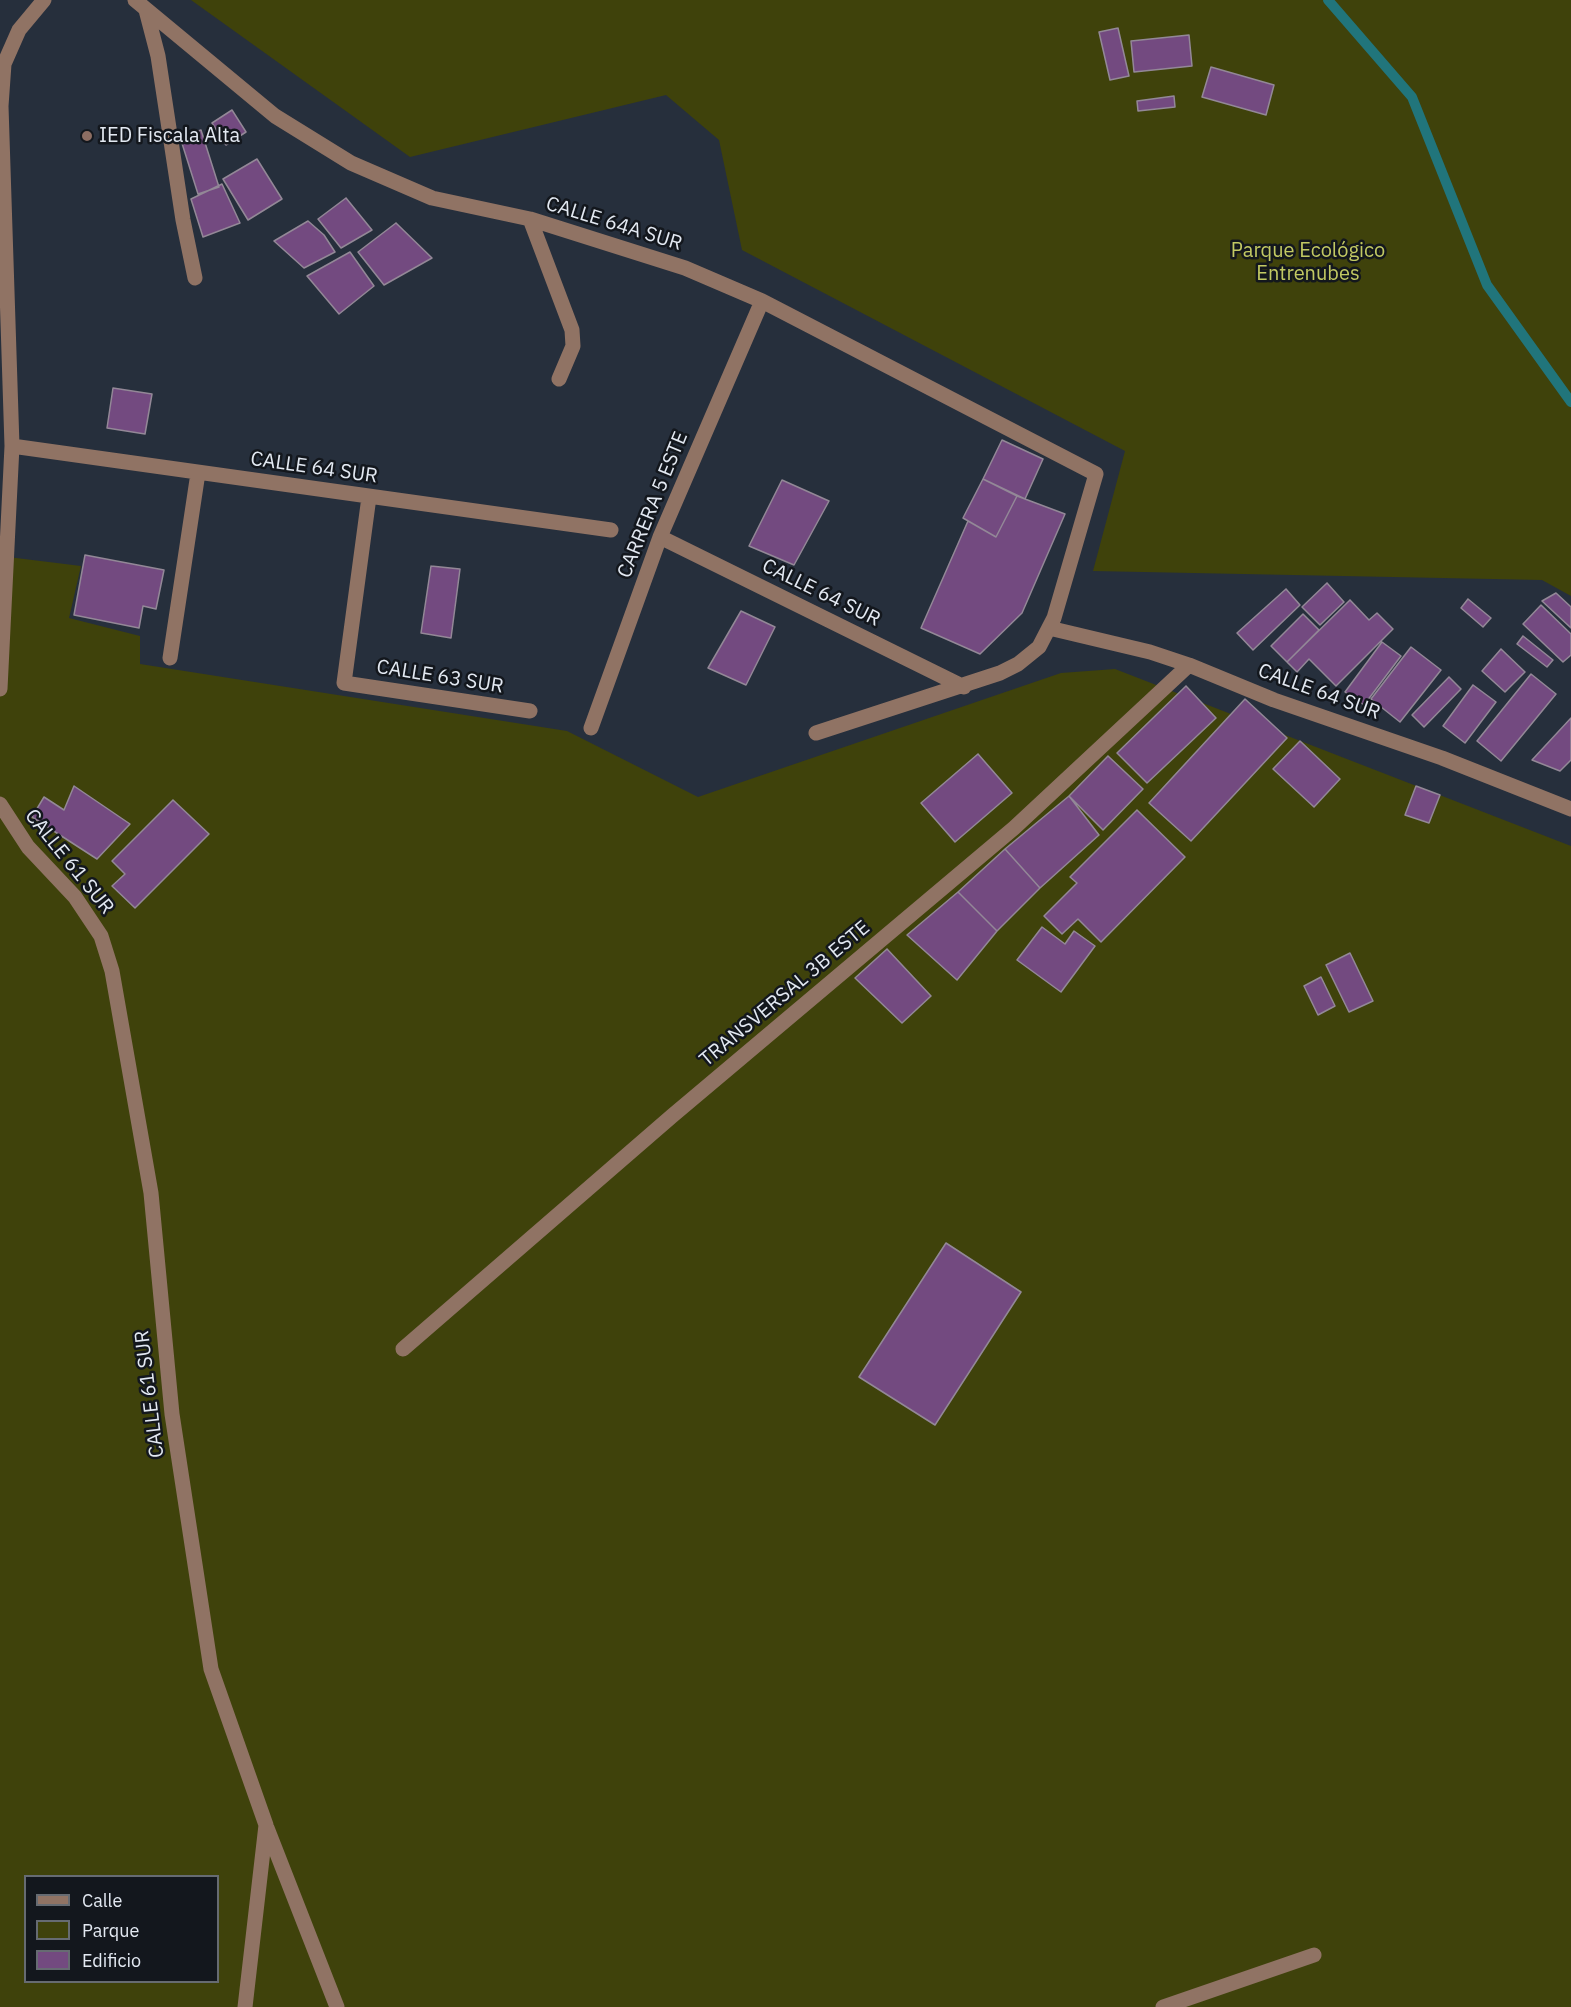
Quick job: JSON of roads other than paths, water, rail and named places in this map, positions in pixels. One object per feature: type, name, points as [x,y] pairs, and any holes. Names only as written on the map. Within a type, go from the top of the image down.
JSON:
[{"type":"street","points":[[0,689],[12,446],[2,106],[4,64],[20,30],[44,0]]},
{"type":"street","points":[[141,5],[159,56],[183,220],[195,278]]},
{"type":"street","name":"CALLE 64A SUR","points":[[141,5],[275,116],[351,163],[432,198],[530,219],[685,268],[762,300],[1095,474],[1054,618],[1049,628]]},
{"type":"street","points":[[530,219],[572,330],[569,359],[559,378]]},
{"type":"street","name":"CARRERA 5 ESTE","points":[[591,728],[660,537],[762,300]]},
{"type":"street","name":"CALLE 64 SUR","points":[[12,446],[611,530]]},
{"type":"street","points":[[170,658],[198,473]]},
{"type":"street","name":"CALLE 63 SUR","points":[[369,497],[344,683],[530,711]]},
{"type":"street","name":"CALLE 64 SUR","points":[[660,537],[964,687]]},
{"type":"street","points":[[816,733],[964,687],[1000,673],[1018,664],[1039,647],[1049,628]]},
{"type":"street","name":"CALLE 64 SUR","points":[[1049,628],[1150,652],[1189,665],[1274,700],[1442,758],[1571,809]]},
{"type":"street","name":"TRANSVERSAL 3B ESTE","points":[[403,1350],[672,1116],[1014,828],[1189,665]]},
{"type":"street","name":"CALLE 61 SUR","points":[[0,804],[28,847],[75,897],[101,936],[112,971],[151,1193],[172,1414],[211,1669],[266,1825],[245,2007]]},
{"type":"street","points":[[266,1825],[337,2007]]},
{"type":"street","points":[[1163,2007],[1314,1955]]},
{"type":"waterway","points":[[1328,0],[1412,97],[1487,285],[1571,402]]},
{"type":"place","name":"IED Fiscala Alta","points":[[87,136]]},
{"type":"park label","name":"Parque Ecológico Entrenubes","points":[[1308,262]]}]
